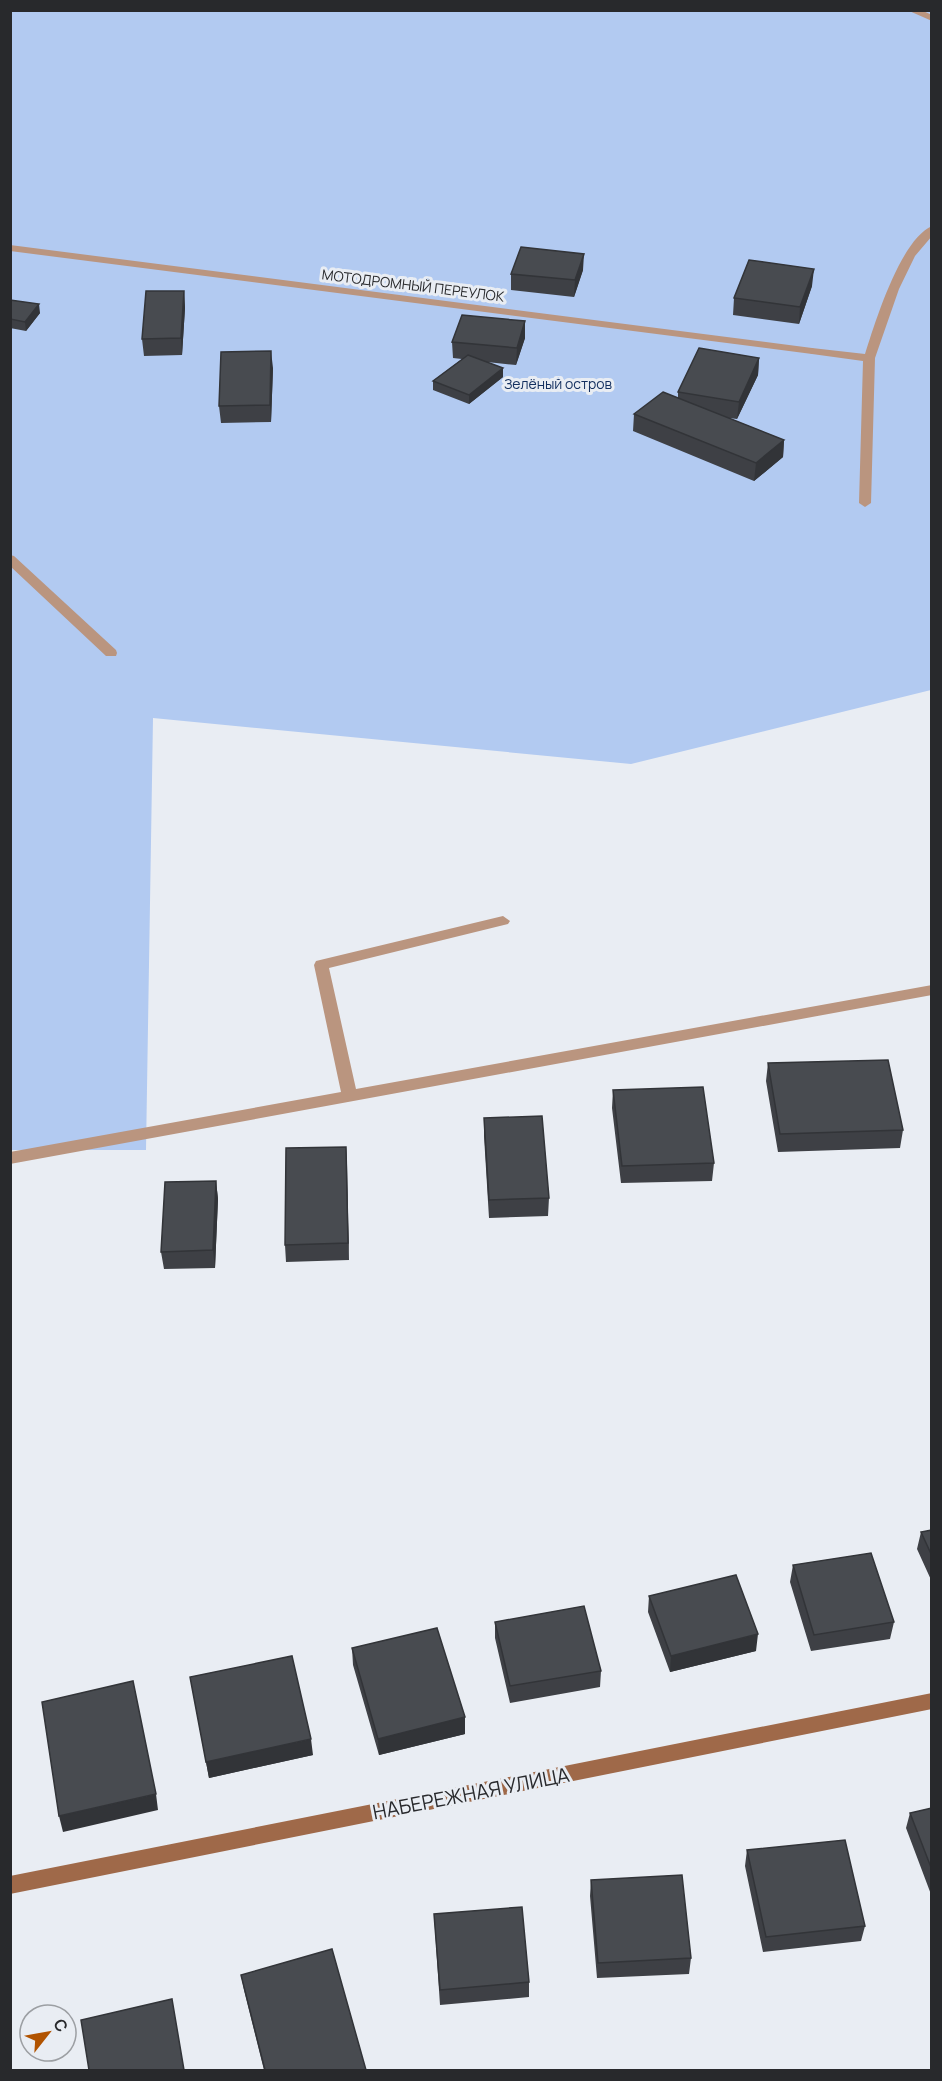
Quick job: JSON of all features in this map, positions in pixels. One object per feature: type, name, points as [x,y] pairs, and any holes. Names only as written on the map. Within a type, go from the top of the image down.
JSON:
[{"type":"street","points":[[911,10],[932,18]]},
{"type":"street","points":[[865,502],[869,358],[892,292],[920,239],[932,229]]},
{"type":"street","name":"МОТОДРОМНЫЙ ПЕРЕУЛОК","points":[[10,248],[869,358]]},
{"type":"street","points":[[10,559],[111,653]]},
{"type":"street","points":[[350,1096],[321,965],[503,921]]},
{"type":"street","points":[[10,1158],[932,990]]},
{"type":"street","name":"НАБЕРЕЖНАЯ УЛИЦА","points":[[10,1885],[932,1701]]},
{"type":"green space","name":"Зелёный остров","points":[[11,11],[931,11],[931,690],[631,764],[153,718],[146,1150],[11,1150]]},
{"type":"building","points":[[521,247],[584,254],[575,280],[511,274]]},
{"type":"building","points":[[749,260],[814,269],[800,307],[734,298]]},
{"type":"building","points":[[146,291],[184,291],[181,338],[142,339]]},
{"type":"building","points":[[10,300],[39,304],[25,322],[10,319]]},
{"type":"building","points":[[462,315],[525,321],[517,348],[452,342]]},
{"type":"building","points":[[699,348],[759,358],[739,402],[678,392]]},
{"type":"building","points":[[271,351],[270,405],[219,406],[221,352]]},
{"type":"building","points":[[468,355],[503,368],[469,395],[433,381]]},
{"type":"building","points":[[663,392],[784,440],[756,463],[634,414]]},
{"type":"building","points":[[888,1060],[903,1130],[780,1134],[768,1063]]},
{"type":"building","points":[[703,1087],[714,1163],[622,1166],[613,1090]]},
{"type":"building","points":[[542,1116],[549,1198],[489,1200],[484,1118]]},
{"type":"building","points":[[346,1147],[348,1243],[285,1245],[286,1148]]},
{"type":"building","points":[[216,1181],[213,1250],[161,1252],[165,1182]]},
{"type":"building","points":[[932,1530],[932,1556],[921,1532]]},
{"type":"building","points":[[871,1553],[894,1622],[814,1635],[793,1565]]},
{"type":"building","points":[[736,1575],[758,1634],[671,1656],[649,1596]]},
{"type":"building","points":[[584,1606],[601,1671],[510,1686],[495,1622]]},
{"type":"building","points":[[437,1628],[465,1717],[378,1739],[352,1648]]},
{"type":"building","points":[[292,1656],[311,1739],[206,1762],[190,1677]]},
{"type":"building","points":[[133,1681],[156,1794],[59,1816],[42,1702]]},
{"type":"building","points":[[932,1808],[932,1870],[910,1813]]},
{"type":"building","points":[[845,1840],[865,1926],[766,1937],[747,1850]]},
{"type":"building","points":[[682,1875],[691,1958],[598,1963],[591,1880]]},
{"type":"building","points":[[522,1907],[529,1982],[440,1990],[434,1914]]},
{"type":"building","points":[[332,1949],[366,2070],[265,2070],[241,1975]]},
{"type":"building","points":[[172,1999],[184,2070],[89,2070],[81,2020]]}]
